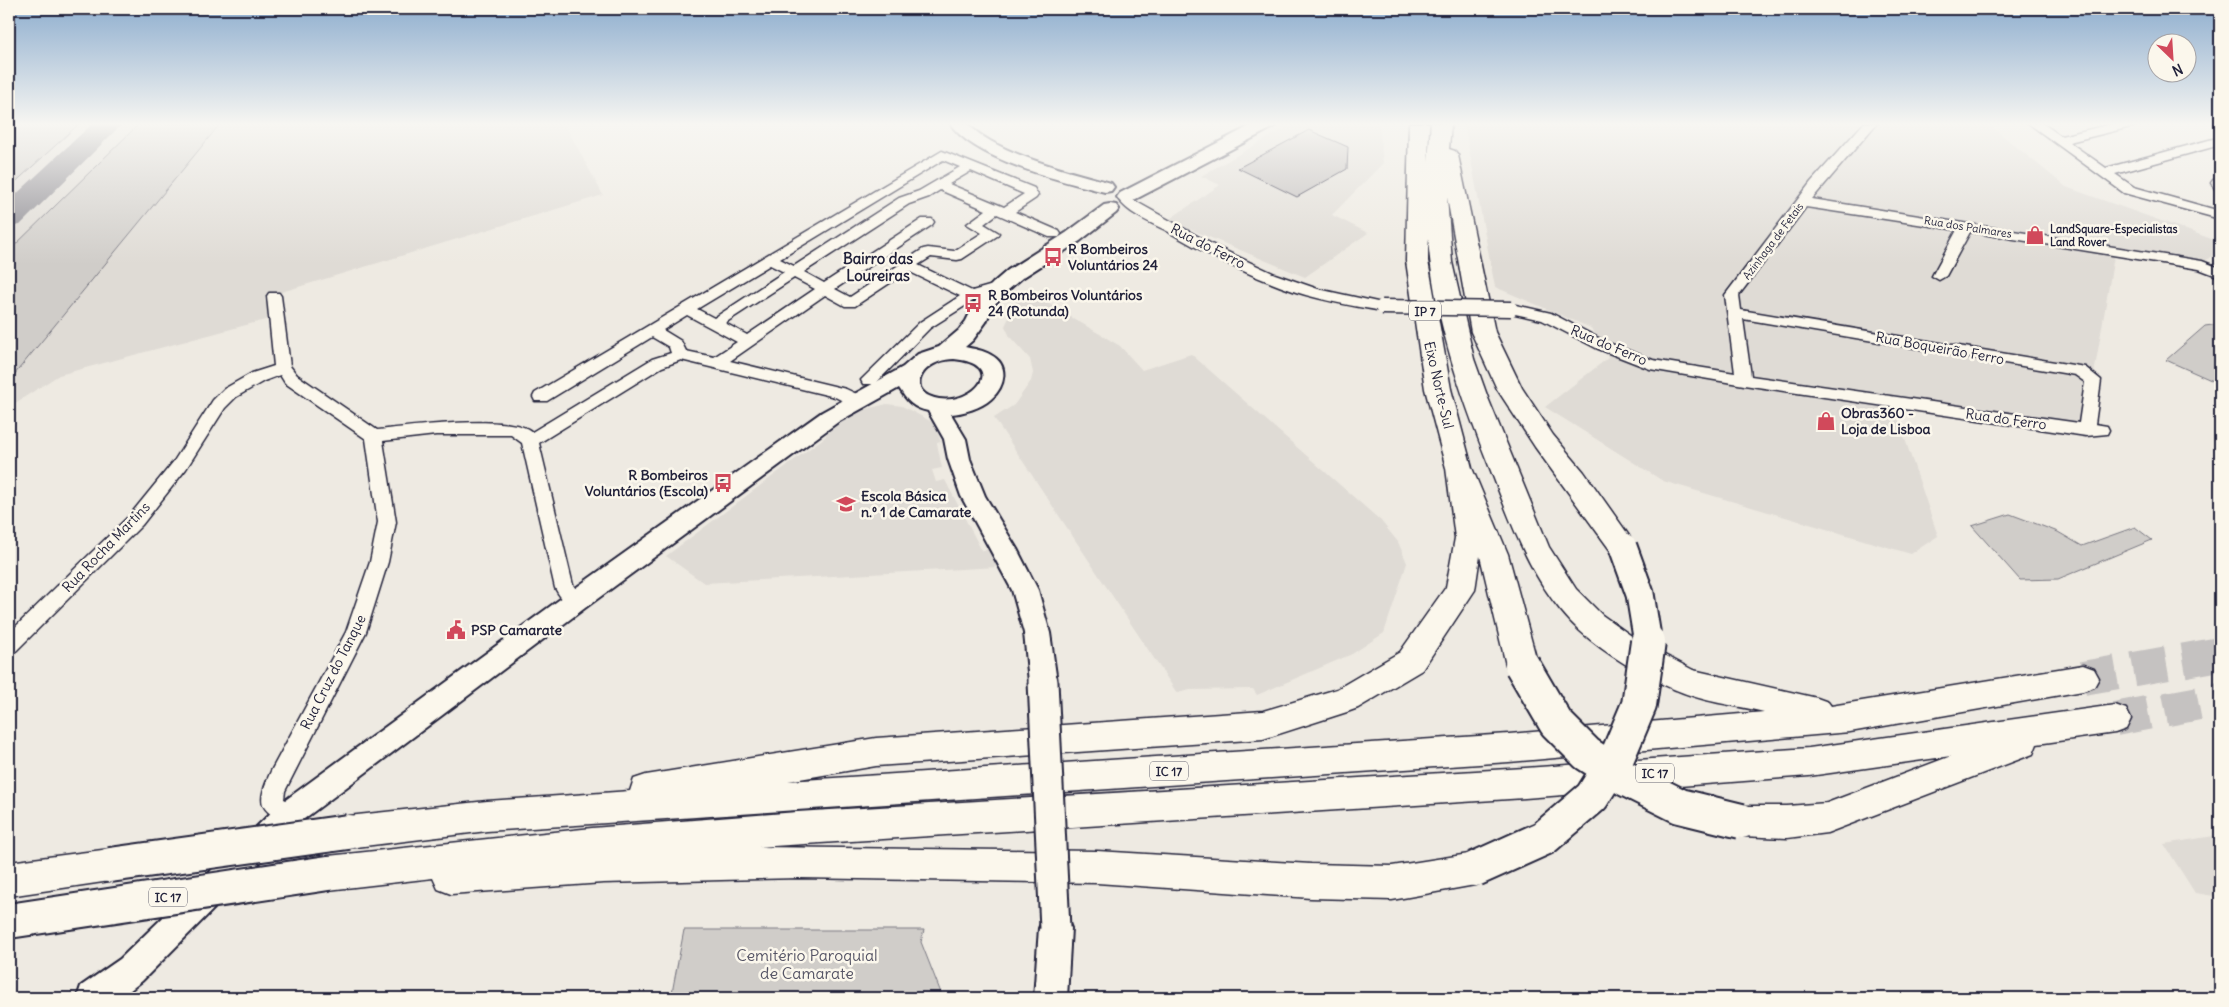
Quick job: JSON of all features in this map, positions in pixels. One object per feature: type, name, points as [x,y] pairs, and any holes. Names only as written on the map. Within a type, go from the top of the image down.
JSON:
[{"type":"highway","name":"Eixo Norte-Sul","points":[[1418,170],[1417,261],[1438,389],[1459,468]]},
{"type":"highway","points":[[1438,170],[1436,201],[1441,262],[1462,359],[1475,398],[1536,550],[1566,597],[1591,623],[1629,651],[1686,681],[1850,718]]},
{"type":"highway","points":[[339,871],[425,879],[603,867],[799,862],[1097,867],[1311,881],[1392,883],[1475,869],[1544,838],[1592,797],[1618,755],[1639,705],[1648,640],[1640,594],[1623,548],[1574,479],[1544,441],[1510,389],[1483,332],[1451,170]]},
{"type":"highway","points":[[1459,468],[1494,554],[1522,665],[1556,722],[1587,754],[1626,779],[1680,806],[1741,821],[1787,822],[1827,818],[2072,726]]},
{"type":"highway","points":[[487,816],[876,752],[1263,725],[1347,699],[1411,661],[1460,590],[1469,538],[1459,468]]},
{"type":"highway","name":"IC 17","points":[[9,879],[348,832],[487,816],[1499,749],[1850,718],[2083,678]]},
{"type":"highway","name":"IC 17","points":[[9,920],[339,871],[592,844],[797,828],[1495,785],[1809,762],[2115,719]]},
{"type":"street","points":[[541,397],[917,170]]},
{"type":"street","points":[[714,324],[904,201],[940,185],[965,170]]},
{"type":"street","points":[[770,259],[850,304],[928,252],[957,256],[992,233],[974,224],[1031,195],[1029,191],[977,170]]},
{"type":"street","points":[[1048,170],[1120,199]]},
{"type":"street","points":[[1068,178],[1086,200],[1097,209],[1177,170]]},
{"type":"street","name":"Azinhaga de Fetais","points":[[1744,380],[1732,295],[1804,202],[1832,170]]},
{"type":"street","points":[[2104,170],[2129,190],[2220,215]]},
{"type":"street","points":[[2107,172],[2114,170]]},
{"type":"street","points":[[940,185],[1054,234]]},
{"type":"street","points":[[882,191],[904,201]]},
{"type":"street","points":[[946,352],[966,335],[976,322],[983,305],[1000,287],[1022,269],[1083,228],[1120,199]]},
{"type":"street","name":"Rua do Ferro","points":[[1120,199],[1224,257],[1289,285],[1331,298],[1382,307],[1511,309],[1546,316],[1600,345],[1650,364],[1744,380],[2093,430]]},
{"type":"street","points":[[1083,228],[1086,200]]},
{"type":"street","name":"Rua dos Palmares","points":[[1804,202],[2202,265],[2220,273]]},
{"type":"street","points":[[719,361],[824,289],[927,222]]},
{"type":"street","points":[[1939,276],[1966,227]]},
{"type":"street","points":[[908,266],[971,296]]},
{"type":"street","points":[[93,998],[131,970],[290,813],[830,416],[863,390],[924,325],[971,296],[1000,287]]},
{"type":"street","points":[[274,296],[283,368],[291,379],[374,436],[436,429],[501,428],[514,429],[524,434],[530,441],[564,588],[576,601]]},
{"type":"street","points":[[686,309],[747,341]]},
{"type":"street","name":"Rua Boqueirão Ferro","points":[[1735,313],[2080,372],[2093,380],[2093,430]]},
{"type":"street","points":[[976,322],[979,357]]},
{"type":"street","points":[[652,330],[676,344],[680,355]]},
{"type":"street","points":[[530,441],[657,363],[680,355],[719,361],[840,393],[863,390],[911,372],[925,359],[946,352],[964,352],[979,357],[988,363],[993,371],[994,380],[990,389],[982,397],[970,403],[953,407],[863,390]]},
{"type":"street","name":"Rua Rocha Martins","points":[[9,645],[136,520],[180,464],[219,404],[230,393],[251,381],[283,368]]},
{"type":"street","points":[[911,372],[908,381],[910,390],[926,402],[955,439],[961,466],[973,496],[1008,556],[1025,590],[1037,633],[1043,682],[1054,928],[1050,998]]},
{"type":"street","points":[[955,439],[961,418],[970,403]]},
{"type":"street","name":"Rua Cruz do Tanque","points":[[290,813],[279,810],[273,802],[276,784],[356,632],[384,541],[387,522],[374,436]]},
{"type":"shaded area","points":[[9,170],[589,170],[603,195],[265,297],[269,319],[59,375],[9,407]]},
{"type":"shaded area","points":[[1212,170],[1376,170],[1332,215],[1368,233],[1305,277],[1168,220],[1220,185],[1201,176]]},
{"type":"shaded area","points":[[1473,170],[2045,170],[2066,187],[2220,242],[2220,251],[2204,262],[2115,250],[2093,380],[2076,432],[1891,398],[1938,536],[1911,554],[1663,481],[1545,407],[1608,358],[1591,328],[1495,287]]},
{"type":"shaded area","points":[[1034,295],[1120,346],[1142,370],[1191,354],[1381,521],[1398,542],[1407,563],[1384,633],[1352,654],[1257,695],[1253,689],[1190,690],[1177,693],[994,418],[1014,405],[1031,381],[1033,373],[1030,359],[1010,337],[1005,326],[1016,302]]},
{"type":"shaded area","name":"Escola Básica n.º 1 de Camarate","points":[[887,404],[902,406],[934,423],[941,442],[937,443],[942,468],[932,470],[936,482],[945,480],[982,551],[988,549],[998,567],[704,583],[666,556],[825,437],[830,429],[838,423],[862,410]]},
{"type":"shaded area","points":[[2220,835],[2220,897],[2195,893],[2164,844]]},
{"type":"green space","points":[[9,170],[29,170],[9,188]]},
{"type":"green space","points":[[92,170],[182,170],[9,381],[9,251]]},
{"type":"green space","points":[[2220,324],[2220,384],[2166,360],[2205,326]]},
{"type":"green space","points":[[2010,514],[2058,532],[2082,546],[2135,527],[2152,540],[2058,579],[2020,580],[1972,526]]},
{"type":"green space","name":"Cemitério Paroquial de Camarate","points":[[684,930],[924,930],[921,942],[943,998],[671,998]]},
{"type":"building","points":[[1242,170],[1345,170],[1297,197]]},
{"type":"taxiway","points":[[9,218],[60,170]]},
{"type":"tunnel","points":[[2083,678],[2220,654]]},
{"type":"tunnel","points":[[2115,719],[2220,699]]},
{"type":"place","name":"LandSquare-Especialistas Land Rover","points":[[2035,235]]},
{"type":"place","name":"R Bombeiros Voluntários 24","points":[[1053,257]]},
{"type":"place","name":"R Bombeiros Voluntários 24 (Rotunda)","points":[[973,303]]},
{"type":"place","name":"Obras360 - Loja de Lisboa","points":[[1826,421]]},
{"type":"place","name":"R Bombeiros Voluntários (Escola)","points":[[723,483]]},
{"type":"place","name":"Escola Básica n.º 1 de Camarate","points":[[846,504]]},
{"type":"place","name":"PSP Camarate","points":[[456,630]]},
{"type":"district","name":"Bairro das Loureiras","points":[[878,266]]}]
